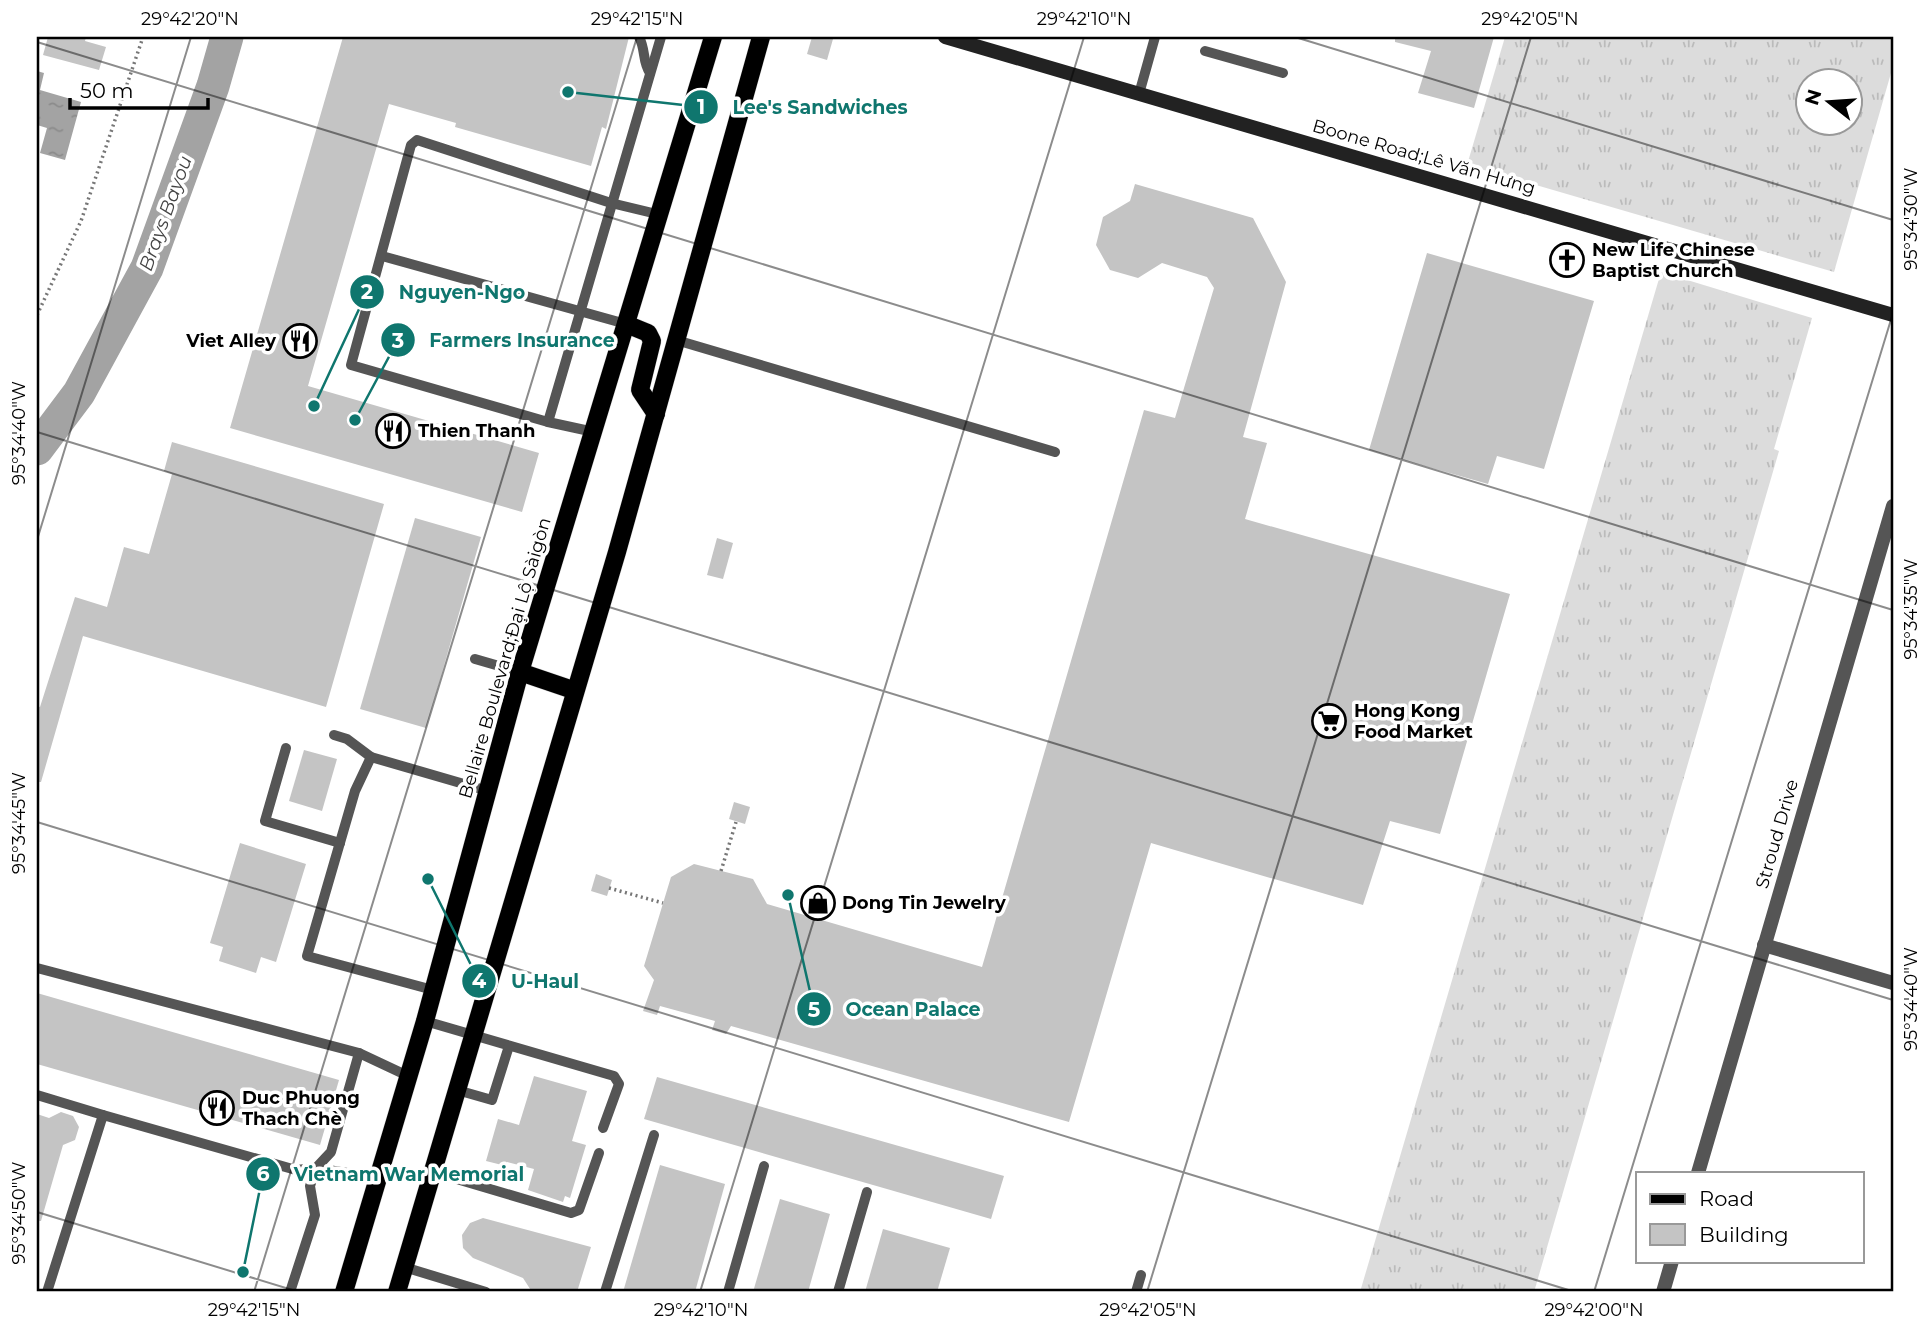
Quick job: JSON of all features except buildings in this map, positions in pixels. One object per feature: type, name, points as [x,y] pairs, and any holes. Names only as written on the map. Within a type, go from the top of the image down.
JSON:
[{"type":"main road","name":"Bellaire Boulevard;Đại Lộ Sàigòn","points":[[344,1292],[425,1021],[520,672],[713,37]]},
{"type":"main road","points":[[397,1292],[656,414],[761,37]]},
{"type":"main road","points":[[626,324],[648,333],[652,341],[640,390],[656,414]]},
{"type":"main road","points":[[520,672],[573,690]]},
{"type":"street","name":"Boone Road;Lê Văn Hưng","points":[[945,37],[1893,315]]},
{"type":"street","name":"Stroud Drive","points":[[1698,1172],[1893,506]]},
{"type":"street","points":[[1764,945],[1893,984]]},
{"type":"street","points":[[1663,1292],[1672,1262]]},
{"type":"lane","points":[[639,37],[644,46],[643,63],[650,73]]},
{"type":"lane","points":[[548,422],[661,37]]},
{"type":"lane","points":[[1139,94],[1155,37]]},
{"type":"lane","points":[[1205,51],[1283,73]]},
{"type":"lane","points":[[594,432],[548,422],[351,365],[414,140],[611,203],[661,215]]},
{"type":"lane","points":[[382,256],[626,324]]},
{"type":"lane","points":[[676,340],[1055,452]]},
{"type":"lane","points":[[475,659],[520,672]]},
{"type":"lane","points":[[334,735],[347,739],[371,757],[488,791]]},
{"type":"lane","points":[[286,748],[265,821],[340,843]]},
{"type":"lane","points":[[371,757],[355,791],[307,956],[433,990]]},
{"type":"lane","points":[[37,968],[359,1053],[408,1076]]},
{"type":"lane","points":[[425,1021],[618,1079],[604,1128]]},
{"type":"lane","points":[[457,1090],[492,1100],[509,1046]]},
{"type":"lane","points":[[290,1292],[315,1215],[310,1186],[316,1168],[331,1152],[359,1053]]},
{"type":"lane","points":[[37,1095],[296,1170],[316,1168],[378,1178]]},
{"type":"lane","points":[[47,1292],[103,1115]]},
{"type":"lane","points":[[604,1292],[654,1135]]},
{"type":"lane","points":[[433,1172],[571,1213],[579,1210],[585,1198],[599,1153]]},
{"type":"lane","points":[[729,1292],[764,1166]]},
{"type":"lane","points":[[838,1292],[867,1192]]},
{"type":"lane","points":[[404,1267],[486,1292]]},
{"type":"lane","points":[[1136,1292],[1141,1275]]},
{"type":"path","points":[[37,315],[85,211],[143,37]]},
{"type":"path","points":[[721,871],[736,822]]},
{"type":"path","points":[[609,888],[663,903]]},
{"type":"green space","points":[[1505,37],[1893,37],[1893,66],[1834,272],[1467,165]]},
{"type":"green space","points":[[1661,272],[1812,318],[1774,449],[1779,451],[1534,1292],[1360,1292]]},
{"type":"water","points":[[37,71],[44,73],[40,90],[81,102],[65,160],[40,153],[47,128],[37,125]]},
{"type":"waterway","name":"Brays Bayou","points":[[37,449],[79,393],[147,268],[213,86],[227,37]]},
{"type":"place","name":"Lee's Sandwiches","points":[[568,92]]},
{"type":"place","name":"New Life Chinese Baptist Church","points":[[1567,260]]},
{"type":"place","name":"Viet Alley","points":[[300,341]]},
{"type":"place","name":"Nguyen-Ngo","points":[[314,406]]},
{"type":"place","name":"Farmers Insurance","points":[[355,420]]},
{"type":"place","name":"Thien Thanh","points":[[393,431]]},
{"type":"place","name":"Hong Kong Food Market","points":[[1329,721]]},
{"type":"place","name":"U-Haul","points":[[428,879]]},
{"type":"place","name":"Ocean Palace","points":[[788,895]]},
{"type":"place","name":"Dong Tin Jewelry","points":[[818,903]]},
{"type":"place","name":"Duc Phuong Thach Chè","points":[[217,1108]]},
{"type":"place","name":"Vietnam War Memorial","points":[[243,1272]]}]
